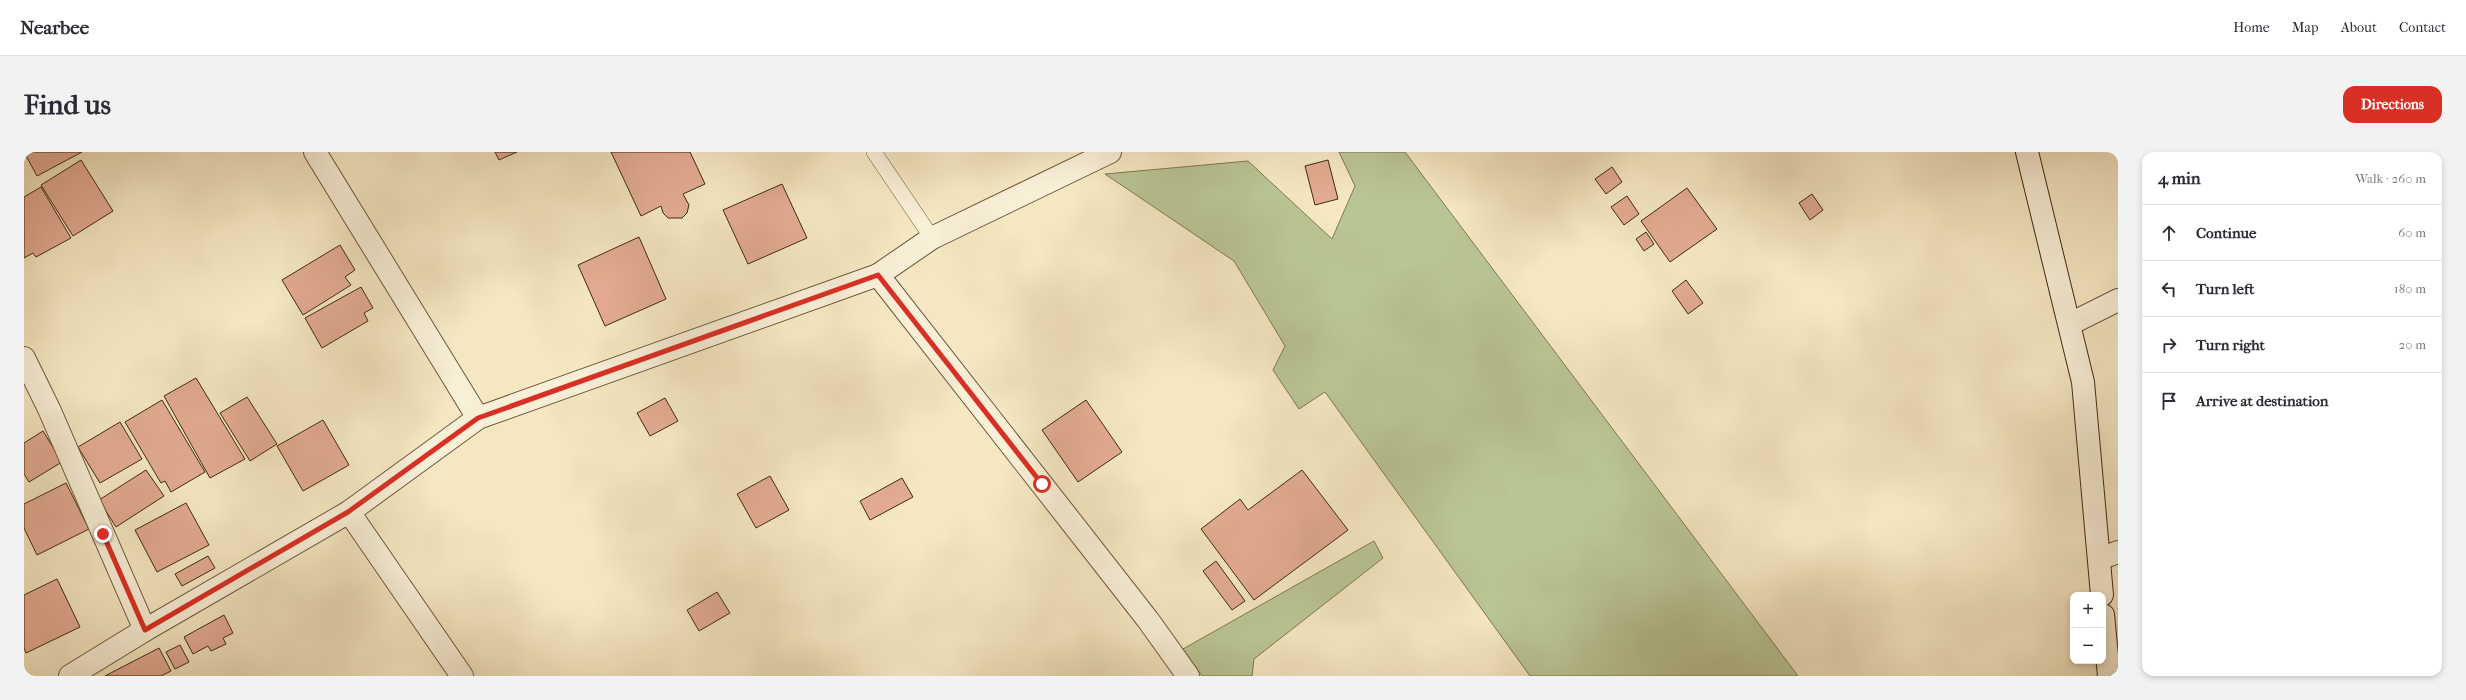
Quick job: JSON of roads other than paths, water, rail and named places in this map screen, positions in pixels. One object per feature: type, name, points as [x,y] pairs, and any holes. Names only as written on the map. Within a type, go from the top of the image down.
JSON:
[{"type":"street","points":[[315,152],[478,418]]},
{"type":"street","points":[[70,676],[145,630],[348,512],[478,418],[878,275],[932,238],[1110,152]]},
{"type":"street","points":[[2027,152],[2083,382],[2108,556],[2102,592]]},
{"type":"street","points":[[878,275],[1148,620],[1188,676]]},
{"type":"street","points":[[2070,324],[2118,300]]},
{"type":"street","points":[[24,358],[49,409],[145,630]]},
{"type":"street","points":[[348,512],[462,676]]},
{"type":"street","points":[[2104,628],[2109,676]]},
{"type":"lane","points":[[874,152],[932,238]]}]
